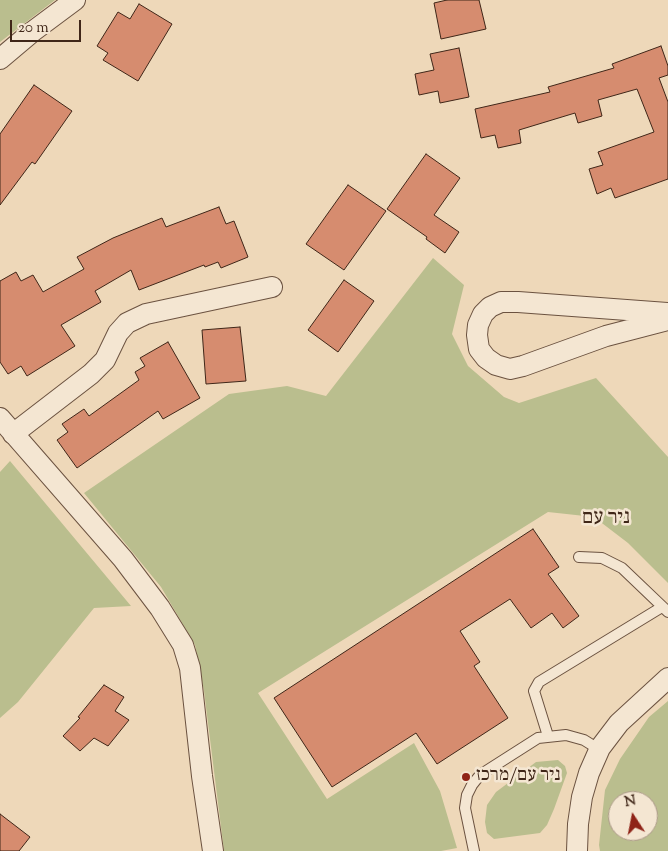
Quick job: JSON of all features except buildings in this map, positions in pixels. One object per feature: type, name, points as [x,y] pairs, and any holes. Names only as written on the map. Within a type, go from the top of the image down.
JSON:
[{"type":"street","points":[[0,59],[74,0]]},
{"type":"street","points":[[13,434],[91,374],[105,360],[118,333],[127,323],[146,314],[272,287]]},
{"type":"street","points":[[668,313],[501,302],[490,307],[483,314],[478,325],[477,335],[479,349],[486,358],[496,365],[510,369],[606,336],[668,320]]},
{"type":"street","points":[[0,418],[123,559],[160,608],[183,645],[190,668],[202,776],[213,851]]},
{"type":"street","points":[[577,851],[582,797],[589,773],[600,750],[619,723],[668,678]]},
{"type":"lane","points":[[548,736],[534,691],[539,682],[665,609],[622,568],[602,558],[579,557]]},
{"type":"lane","points":[[474,851],[465,808],[466,795],[480,775],[538,738],[566,735],[584,740],[600,750]]},
{"type":"green space","points":[[0,0],[55,0],[0,42]]},
{"type":"green space","points":[[433,258],[464,285],[452,334],[468,366],[504,397],[519,403],[596,378],[668,457],[668,583],[628,543],[594,517],[548,512],[258,693],[327,799],[414,743],[440,791],[457,848],[441,851],[224,851],[204,691],[195,645],[161,587],[84,493],[229,394],[287,386],[326,396]]},
{"type":"green space","points":[[10,461],[131,606],[94,608],[18,702],[0,718],[0,472]]},
{"type":"green space","points":[[668,701],[668,851],[600,851],[605,790],[620,759],[649,717]]},
{"type":"green space","points":[[558,760],[565,766],[567,773],[547,825],[540,833],[494,839],[487,833],[485,822],[487,805],[496,792],[536,762]]},
{"type":"place","name":"ניר עם/מרכז","points":[[466,777]]},
{"type":"district","name":"ניר עם","points":[[606,519]]}]
